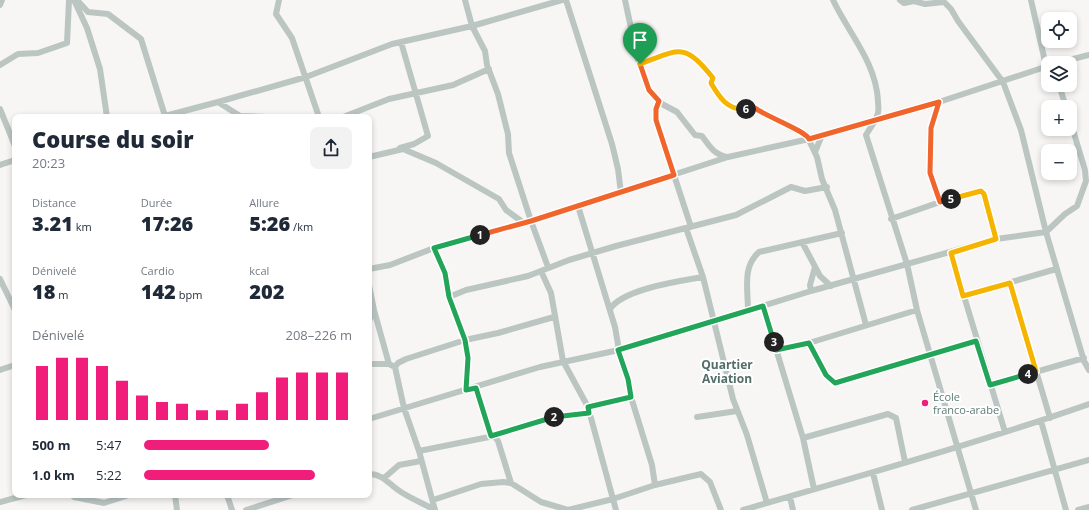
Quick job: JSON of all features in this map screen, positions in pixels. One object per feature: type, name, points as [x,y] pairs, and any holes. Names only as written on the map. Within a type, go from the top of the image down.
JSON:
[{"type":"street","points":[[0,5],[2,0]]},
{"type":"street","points":[[0,65],[18,54],[38,53],[66,43],[69,0]]},
{"type":"street","points":[[74,0],[88,28],[100,69],[107,114]]},
{"type":"street","points":[[77,0],[88,12],[108,14],[141,39],[163,114]]},
{"type":"street","points":[[279,0],[276,14],[292,38],[319,114]]},
{"type":"street","points":[[465,0],[472,26],[485,51],[508,134],[509,153],[548,267]]},
{"type":"street","points":[[175,114],[306,77],[401,42],[472,26],[562,0]]},
{"type":"street","points":[[566,0],[612,144],[618,169],[621,193]]},
{"type":"street","points":[[625,0],[640,64],[649,90],[659,101],[677,112],[695,135],[702,136],[711,149],[718,155],[728,157]]},
{"type":"street","points":[[833,0],[841,18],[854,35],[873,71],[878,91],[879,112],[876,120],[866,135]]},
{"type":"street","points":[[900,0],[904,3],[914,0],[925,4],[944,2],[952,9],[958,21],[1003,82],[1021,130],[1056,269],[1089,370]]},
{"type":"street","points":[[1031,0],[1045,56]]},
{"type":"street","points":[[372,156],[414,144],[428,136],[414,93],[401,42]]},
{"type":"street","points":[[640,64],[679,50],[688,53],[697,59],[713,78],[711,83],[716,93],[727,105],[742,110],[755,108],[793,129],[804,132],[815,152],[822,179],[827,187],[842,232],[866,325]]},
{"type":"street","points":[[1077,57],[1089,54]]},
{"type":"street","points":[[372,268],[390,265],[434,248],[531,221],[621,193],[728,157],[809,139],[862,124],[939,102],[1041,68]]},
{"type":"street","points":[[351,114],[389,99],[453,85],[489,69]]},
{"type":"street","points":[[659,101],[656,109],[656,120],[674,175],[703,277],[715,321],[725,369],[737,410],[747,435],[767,503]]},
{"type":"street","points":[[218,102],[237,114]]},
{"type":"street","points":[[939,102],[931,128],[930,173],[940,202]]},
{"type":"street","points":[[0,109],[12,139]]},
{"type":"street","points":[[862,124],[906,264],[917,310],[976,510]]},
{"type":"street","points":[[815,152],[822,135]]},
{"type":"street","points":[[372,418],[476,388],[540,367],[618,350],[811,291],[951,253],[996,239],[1046,232],[1064,214],[1077,206],[1086,181],[1075,136]]},
{"type":"street","points":[[395,150],[403,149],[436,163],[499,199],[506,210],[524,223]]},
{"type":"street","points":[[1082,160],[1089,157]]},
{"type":"street","points":[[0,165],[12,161]]},
{"type":"street","points":[[449,297],[466,290],[490,286],[499,281],[528,276],[548,267],[592,254],[736,215],[791,187],[800,191],[827,187]]},
{"type":"street","points":[[891,219],[940,202],[981,191],[984,194],[996,239]]},
{"type":"street","points":[[578,206],[615,327],[618,350],[628,379],[631,397],[652,466],[655,485]]},
{"type":"street","points":[[748,310],[747,268],[752,258],[759,252],[766,249],[842,232]]},
{"type":"street","points":[[802,242],[820,276],[831,286]]},
{"type":"street","points":[[434,248],[445,273],[449,297],[465,340],[468,358],[466,390]]},
{"type":"street","points":[[951,253],[976,341],[1005,432]]},
{"type":"street","points":[[811,291],[810,285],[815,267]]},
{"type":"street","points":[[963,296],[1056,269]]},
{"type":"street","points":[[541,271],[551,294],[554,316],[558,325],[559,342],[563,361],[588,410],[616,510]]},
{"type":"street","points":[[610,309],[614,303],[624,298],[666,284],[703,277]]},
{"type":"street","points":[[0,278],[12,304]]},
{"type":"street","points":[[1010,283],[1050,418]]},
{"type":"street","points":[[372,300],[389,364]]},
{"type":"street","points":[[763,306],[803,438],[814,489]]},
{"type":"street","points":[[372,314],[374,310]]},
{"type":"street","points":[[776,350],[809,343],[917,310]]},
{"type":"street","points":[[395,367],[398,363],[406,359],[465,340],[498,333],[554,316]]},
{"type":"street","points":[[809,343],[826,375],[835,383],[930,353],[976,341]]},
{"type":"street","points":[[990,385],[1084,358]]},
{"type":"street","points":[[372,364],[389,364],[395,367]]},
{"type":"street","points":[[0,370],[12,367]]},
{"type":"street","points":[[395,367],[404,408],[419,451],[435,510]]},
{"type":"street","points":[[476,388],[493,436],[498,441],[511,483]]},
{"type":"street","points":[[419,451],[493,436],[555,416],[588,410],[631,397]]},
{"type":"street","points":[[743,510],[957,447],[1041,421],[1089,404]]},
{"type":"street","points":[[698,417],[737,410]]},
{"type":"street","points":[[803,438],[888,414],[896,418],[905,462]]},
{"type":"street","points":[[1041,421],[1066,510]]},
{"type":"street","points":[[912,510],[1089,460]]},
{"type":"street","points":[[384,478],[399,465],[422,461]]},
{"type":"street","points":[[872,473],[882,510]]},
{"type":"street","points":[[372,474],[378,474],[401,492],[435,510]]},
{"type":"street","points":[[433,500],[481,484],[499,482],[511,483],[541,502],[568,510],[613,499],[655,485],[701,474],[710,482],[721,510]]},
{"type":"street","points":[[790,497],[793,510]]},
{"type":"street","points":[[0,502],[15,498]]},
{"type":"street","points":[[79,498],[104,503],[120,498]]},
{"type":"street","points":[[175,498],[177,510]]},
{"type":"street","points":[[228,498],[232,510]]},
{"type":"street","points":[[246,510],[284,498]]},
{"type":"street","points":[[1078,510],[1089,506]]},
{"type":"place","name":"École franco-arabe","points":[[925,403]]},
{"type":"district","name":"Quartier Aviation","points":[[727,372]]},
{"type":"route","points":[[679,50],[688,53],[697,59],[713,78],[711,83],[716,93],[727,105],[742,110],[755,108],[793,129],[804,132],[809,139],[939,102],[932,120],[930,173],[940,202],[981,191],[984,194],[996,239],[951,253],[963,296],[1010,283],[1036,371],[990,385],[976,341],[930,353],[835,383],[831,382],[826,375],[809,343],[776,350],[763,306],[618,350],[628,379],[631,397],[588,407],[589,413],[555,416],[491,436],[476,388],[466,390],[468,358],[467,348],[457,316],[449,297],[448,283],[445,273],[438,254],[434,248],[531,221],[674,175],[664,140],[656,120],[656,109],[659,101],[649,90],[640,64],[679,50]]}]
